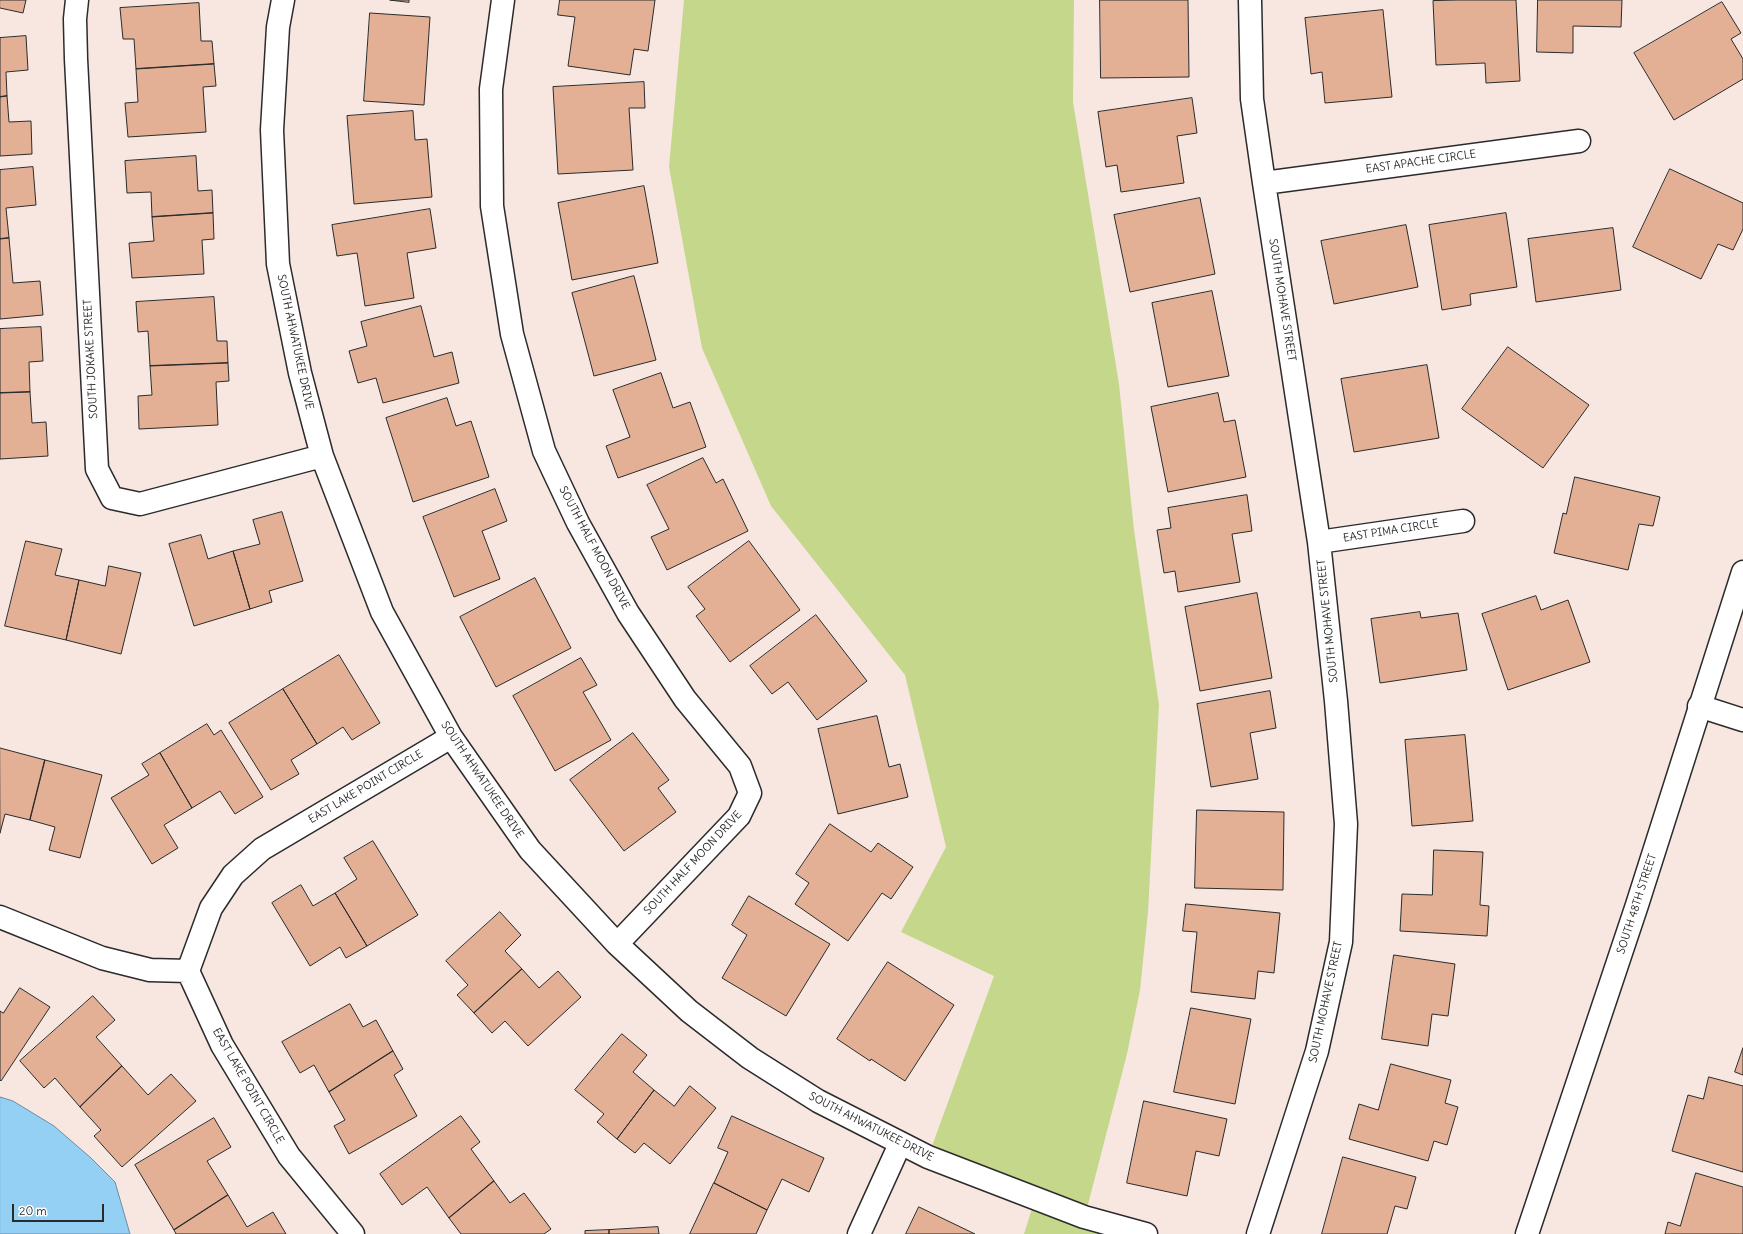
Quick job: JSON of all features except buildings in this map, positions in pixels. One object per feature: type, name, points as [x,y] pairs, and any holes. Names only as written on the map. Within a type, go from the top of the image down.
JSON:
[{"type":"street","name":"SOUTH JOKAKE STREET","points":[[77,0],[75,19],[76,53],[97,469],[112,498],[140,504],[322,456]]},
{"type":"street","name":"SOUTH AHWATUKEE DRIVE","points":[[283,0],[278,27],[272,130],[278,264],[300,373],[322,456],[382,612],[451,737],[530,850],[617,944],[689,1011],[750,1058],[818,1102],[928,1157],[1035,1199],[1084,1216],[1146,1234]]},
{"type":"street","name":"SOUTH HALF MOON DRIVE","points":[[503,0],[491,89],[492,206],[512,334],[544,451],[578,523],[628,613],[685,699],[740,766],[750,793],[739,816],[617,944]]},
{"type":"street","name":"SOUTH MOHAVE STREET","points":[[1250,0],[1252,99],[1319,542],[1336,701],[1346,824],[1340,942],[1317,1051],[1258,1234]]},
{"type":"street","name":"EAST APACHE CIRCLE","points":[[1264,183],[1579,141]]},
{"type":"street","name":"EAST PIMA CIRCLE","points":[[1319,542],[1463,521]]},
{"type":"street","name":"SOUTH 48TH STREET","points":[[1527,1234],[1637,905],[1699,706],[1719,652],[1743,572]]},
{"type":"street","points":[[1699,706],[1743,720]]},
{"type":"street","name":"EAST LAKE POINT CIRCLE","points":[[353,1234],[289,1156],[222,1046],[188,972],[211,908],[233,875],[262,849],[451,737]]},
{"type":"street","points":[[0,917],[102,958],[150,970],[188,972]]},
{"type":"street","points":[[858,1234],[900,1144]]},
{"type":"green space","points":[[684,0],[1074,0],[1073,102],[1119,384],[1134,530],[1159,705],[1148,912],[1140,990],[1127,1054],[1085,1216],[1146,1234],[1024,1234],[1035,1199],[928,1157],[994,976],[901,932],[946,847],[905,675],[771,506],[702,348],[669,167]]},
{"type":"water","points":[[0,1097],[13,1101],[54,1126],[91,1158],[115,1182],[130,1234],[0,1234]]}]
